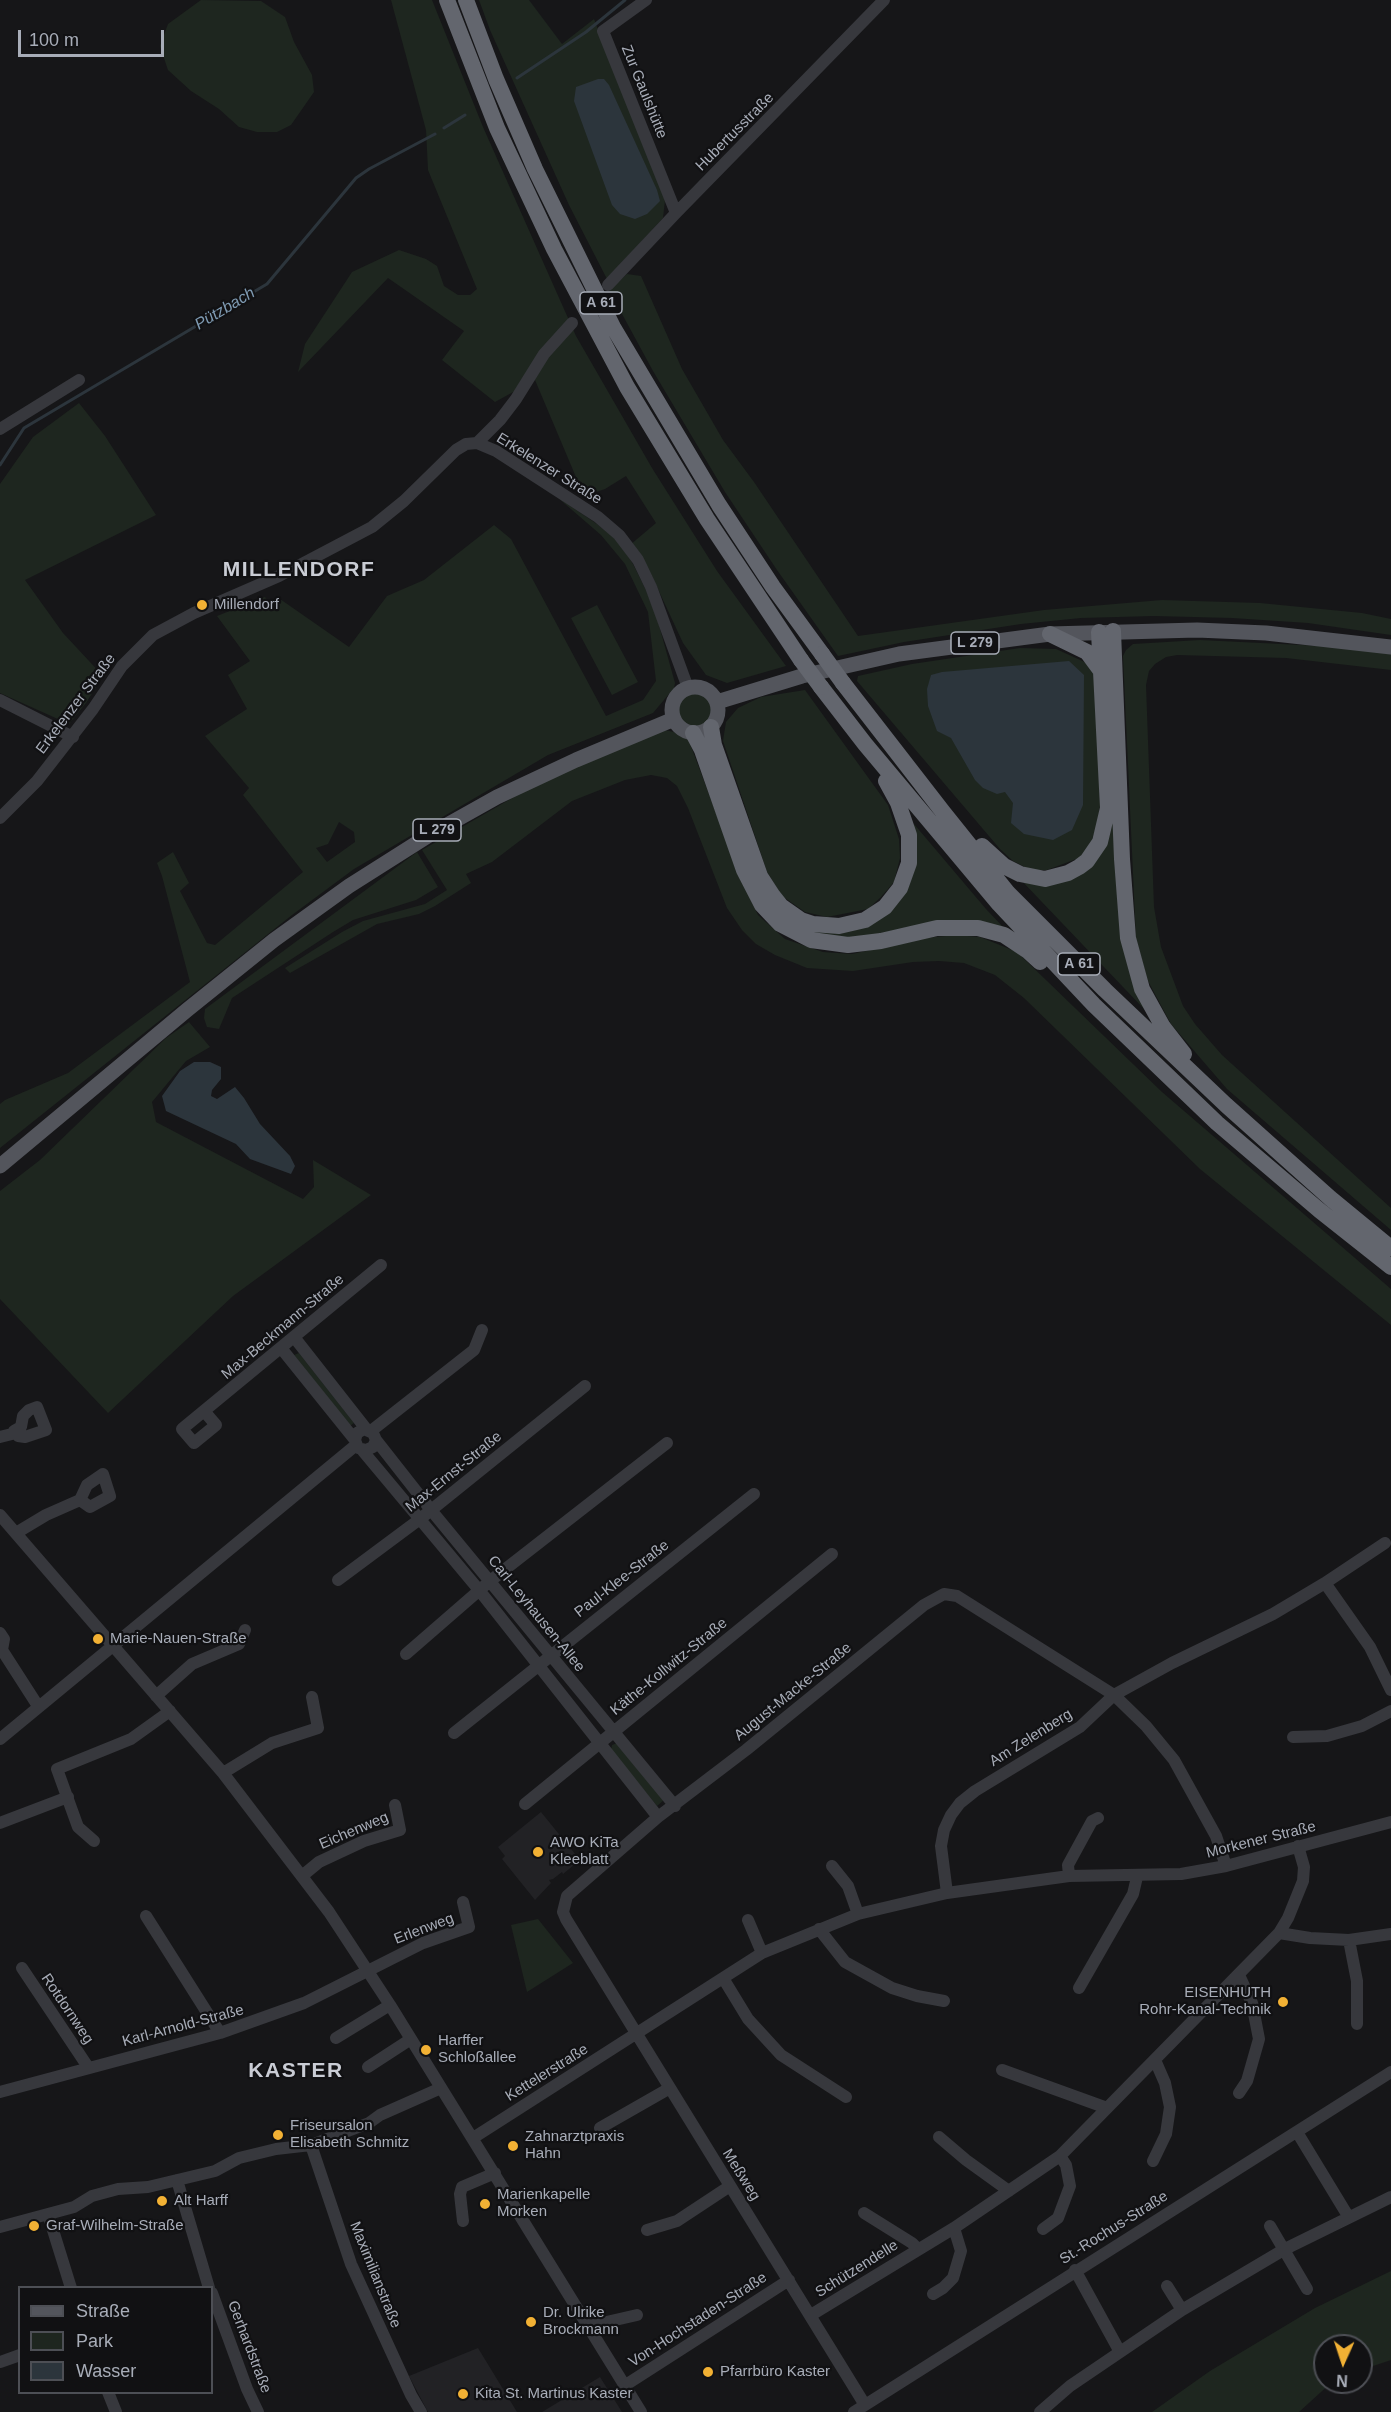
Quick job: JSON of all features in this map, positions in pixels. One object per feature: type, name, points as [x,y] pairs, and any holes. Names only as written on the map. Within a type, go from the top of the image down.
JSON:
[{"type":"highway","name":"A 61","points":[[447,0],[496,128],[554,249],[622,378],[707,519],[821,687],[865,744],[999,904],[1094,1005],[1216,1123],[1318,1210],[1391,1267]]},
{"type":"highway","name":"A 61","points":[[466,0],[496,79],[535,169],[613,327],[719,505],[773,587],[843,683],[1008,892],[1105,990],[1226,1105],[1330,1198],[1391,1248]]},
{"type":"highway","points":[[943,812],[994,858],[1020,874],[1045,879],[1056,877],[1068,873],[1087,861],[1100,843],[1108,808],[1101,671],[1106,631]]},
{"type":"highway","points":[[1106,631],[1126,920],[1131,955],[1142,989],[1157,1018],[1184,1054],[1216,1085],[1226,1105]]},
{"type":"highway","points":[[1050,634],[1087,652],[1101,671]]},
{"type":"highway","points":[[711,727],[714,746],[760,876],[772,896],[792,914],[807,922],[826,926],[852,924],[877,913],[900,888],[909,863],[909,835],[905,819],[865,744]]},
{"type":"highway","points":[[693,733],[702,750],[744,870],[762,905],[780,924],[802,937],[834,945],[873,942],[949,927],[991,931],[1004,935],[1028,951],[1064,985],[1094,1005]]},
{"type":"main road","name":"L 279","points":[[717,702],[802,676],[899,654],[1050,634],[1197,630],[1266,633],[1391,647]]},
{"type":"main road","points":[[688,688],[702,688],[709,691],[717,702],[718,716],[706,731],[693,733],[682,729],[674,720],[672,704],[676,697],[688,688]]},
{"type":"main road","name":"L 279","points":[[0,1166],[274,940],[349,886],[431,834],[497,797],[576,760],[674,720]]},
{"type":"street","name":"Zur Gaulshütte","points":[[646,0],[603,31],[675,213]]},
{"type":"street","name":"Hubertusstraße","points":[[608,285],[675,213],[884,0]]},
{"type":"street","points":[[477,443],[500,420],[544,354],[572,323]]},
{"type":"street","points":[[0,429],[79,380]]},
{"type":"street","name":"Erkelenzer Straße","points":[[0,818],[37,781],[73,737],[122,666],[153,635],[194,613],[279,576],[372,527],[404,501],[456,450],[466,444],[477,443],[496,451],[598,517],[619,535],[638,560],[651,587],[688,688]]},
{"type":"street","points":[[0,700],[73,737]]},
{"type":"street","name":"Max-Beckmann-Straße","points":[[204,1411],[381,1265]]},
{"type":"street","points":[[358,1445],[370,1449],[372,1434],[474,1350],[482,1330]]},
{"type":"street","name":"Carl-Leyhausen-Allee","points":[[294,1337],[431,1510],[675,1806]]},
{"type":"street","name":"Carl-Leyhausen-Allee","points":[[281,1348],[358,1445],[479,1590],[658,1817]]},
{"type":"street","name":"Max-Ernst-Straße","points":[[339,1580],[420,1519],[585,1386]]},
{"type":"street","points":[[0,1437],[16,1433]]},
{"type":"street","points":[[358,1445],[357,1433],[372,1434]]},
{"type":"street","points":[[406,1654],[490,1581],[667,1443]]},
{"type":"street","points":[[0,1739],[358,1445]]},
{"type":"street","name":"Paul-Klee-Straße","points":[[454,1733],[754,1494]]},
{"type":"street","points":[[16,1533],[46,1515],[80,1500]]},
{"type":"street","points":[[0,1515],[223,1773],[302,1876],[368,1970],[641,2412]]},
{"type":"street","name":"Am Zelenberg","points":[[947,1893],[941,1846],[951,1815],[960,1803],[975,1791],[1080,1727],[1114,1695],[1172,1663],[1273,1614],[1385,1543]]},
{"type":"street","name":"Käthe-Kollwitz-Straße","points":[[525,1804],[832,1554]]},
{"type":"street","points":[[1325,1583],[1370,1647],[1391,1690]]},
{"type":"street","name":"August-Macke-Straße","points":[[593,1961],[563,1912],[563,1904],[567,1896],[658,1817],[675,1806],[924,1605],[944,1594],[957,1596],[1114,1695],[1146,1726],[1174,1760],[1216,1836],[1226,1866]]},
{"type":"street","points":[[156,1696],[192,1664],[239,1644],[244,1630]]},
{"type":"street","points":[[0,1633],[4,1639],[1,1650],[38,1707]]},
{"type":"street","points":[[223,1773],[272,1743],[318,1728],[312,1697]]},
{"type":"street","points":[[94,1841],[78,1827],[57,1769],[131,1739],[170,1711]]},
{"type":"street","points":[[1293,1737],[1327,1736],[1362,1726],[1391,1711]]},
{"type":"street","points":[[0,1823],[68,1797]]},
{"type":"street","name":"Eichenweg","points":[[302,1876],[319,1862],[364,1841],[400,1830],[394,1805]]},
{"type":"street","points":[[1069,1876],[1068,1865],[1092,1821],[1098,1818]]},
{"type":"street","name":"Morkener Straße","points":[[638,2034],[762,1953],[858,1914],[947,1893],[1069,1876],[1137,1877],[1181,1874],[1226,1866],[1391,1822]]},
{"type":"street","name":"Schützendelle","points":[[811,2315],[954,2228],[1060,2156],[1279,1933],[1288,1918],[1303,1881],[1304,1868],[1298,1846]]},
{"type":"street","points":[[832,1866],[848,1886],[858,1914]]},
{"type":"street","points":[[1079,1988],[1133,1894],[1137,1877]]},
{"type":"street","name":"Erlenweg","points":[[368,1970],[423,1943],[468,1927],[463,1902]]},
{"type":"street","points":[[146,1916],[220,2033]]},
{"type":"street","points":[[748,1920],[762,1953]]},
{"type":"street","points":[[819,1929],[845,1962],[891,1988],[944,2001]]},
{"type":"street","points":[[1279,1933],[1310,1938],[1349,1940],[1391,1934]]},
{"type":"street","points":[[1349,1940],[1357,1981],[1358,2024]]},
{"type":"street","name":"Meßweg","points":[[593,1961],[811,2315],[860,2409]]},
{"type":"street","name":"Rotdornweg","points":[[22,1968],[88,2067]]},
{"type":"street","name":"Karl-Arnold-Straße","points":[[0,2091],[220,2033],[304,2003],[368,1970]]},
{"type":"street","points":[[1239,1975],[1252,2003],[1259,2038],[1248,2081],[1239,2093]]},
{"type":"street","points":[[723,1978],[748,2019],[781,2055],[846,2097]]},
{"type":"street","points":[[336,2038],[390,2005]]},
{"type":"street","name":"Kettelerstraße","points":[[473,2138],[638,2034]]},
{"type":"street","points":[[368,2067],[411,2039]]},
{"type":"street","points":[[1153,2161],[1166,2134],[1170,2106],[1165,2083],[1155,2060]]},
{"type":"street","points":[[1002,2070],[1107,2108]]},
{"type":"street","name":"St.-Rochus-Straße","points":[[860,2409],[1075,2270],[1391,2072]]},
{"type":"street","points":[[0,2227],[74,2207],[92,2196],[118,2189],[148,2187],[215,2171],[239,2158],[276,2149],[311,2145],[369,2123],[380,2115],[441,2088]]},
{"type":"street","points":[[600,2128],[670,2088]]},
{"type":"street","points":[[1297,2132],[1348,2216]]},
{"type":"street","points":[[939,2137],[1009,2191]]},
{"type":"street","name":"Maximilianstraße","points":[[311,2145],[351,2264],[421,2412]]},
{"type":"street","points":[[1043,2229],[1059,2218],[1070,2186],[1066,2165],[1060,2156]]},
{"type":"street","points":[[463,2221],[460,2194],[462,2187],[495,2173]]},
{"type":"street","name":"Gerhardstraße","points":[[177,2180],[208,2286]]},
{"type":"street","points":[[647,2230],[677,2221],[730,2186]]},
{"type":"street","points":[[1040,2412],[1070,2386],[1182,2310],[1285,2249],[1348,2216],[1391,2197]]},
{"type":"street","name":"Schützendelle","points":[[864,2213],[912,2242],[918,2249]]},
{"type":"street","points":[[48,2214],[70,2286]]},
{"type":"street","points":[[1270,2226],[1307,2289]]},
{"type":"street","points":[[933,2294],[953,2278],[961,2251],[954,2228]]},
{"type":"street","points":[[1075,2270],[1120,2352]]},
{"type":"street","name":"Von-Hochstaden-Straße","points":[[624,2386],[789,2280]]},
{"type":"street","points":[[1167,2286],[1182,2310]]},
{"type":"street","name":"Gerhardstraße","points":[[213,2296],[258,2412]]},
{"type":"street","points":[[589,2326],[638,2315]]},
{"type":"street","points":[[0,2362],[18,2356]]},
{"type":"street","points":[[109,2394],[116,2412]]},
{"type":"shaded area","name":"AWO KiTa Kleeblatt","points":[[541,1812],[580,1860],[563,1874],[562,1872],[549,1880],[551,1883],[535,1900],[502,1859],[505,1856],[498,1847]]},
{"type":"shaded area","name":"Kita St. Martinus Kaster","points":[[478,2348],[517,2412],[428,2412],[409,2376]]},
{"type":"shaded area","points":[[600,2377],[622,2412],[542,2412]]},
{"type":"green space","points":[[201,0],[261,1],[285,17],[294,42],[312,75],[314,92],[291,125],[277,132],[257,132],[239,127],[219,109],[191,91],[168,70],[160,46],[168,24]]},
{"type":"green space","points":[[391,0],[432,0],[483,127],[576,336],[652,468],[717,571],[786,666],[727,683],[706,675],[683,643],[651,574],[630,545],[656,523],[626,476],[605,489],[584,496],[535,380],[495,402],[442,360],[464,331],[388,278],[298,372],[305,344],[352,272],[399,250],[426,259],[437,266],[444,286],[458,295],[470,295],[477,289],[428,170],[426,130]]},
{"type":"green space","points":[[479,0],[529,0],[562,44],[594,19],[665,200],[663,218],[607,279],[569,205],[490,30]]},
{"type":"green space","points":[[627,274],[641,276],[682,369],[723,440],[858,636],[1044,610],[1162,600],[1260,603],[1362,613],[1391,619],[1391,635],[1308,623],[1232,618],[1154,616],[1081,618],[1021,624],[904,642],[838,656],[725,492],[653,371],[609,290]]},
{"type":"green space","points":[[79,403],[105,436],[156,515],[25,580],[63,633],[103,676],[69,724],[0,693],[0,484],[33,437]]},
{"type":"green space","points":[[557,497],[618,541],[646,590],[657,618],[675,683],[674,688],[653,713],[548,755],[354,869],[292,915],[0,1148],[0,1104],[68,1073],[190,982],[157,863],[173,852],[189,883],[180,891],[207,943],[215,945],[303,872],[243,795],[249,788],[205,736],[247,709],[228,675],[250,661],[217,616],[265,597],[270,603],[280,599],[349,647],[387,596],[424,580],[494,525],[511,539],[606,716],[643,700],[656,681],[648,612],[625,564],[601,535]],"holes":[[[339,822],[354,832],[355,842],[327,862],[316,848],[328,844]]]},
{"type":"green space","points":[[597,605],[638,682],[612,695],[571,618]]},
{"type":"green space","points":[[1200,640],[1342,647],[1391,654],[1391,670],[1286,658],[1177,655],[1166,657],[1155,664],[1149,671],[1146,685],[1154,907],[1161,947],[1183,1006],[1195,1024],[1222,1055],[1391,1208],[1391,1230],[1227,1089],[1171,1024],[1148,981],[1136,939],[1123,656],[1133,644]]},
{"type":"green space","points":[[1020,648],[1056,649],[1089,664],[1096,677],[1100,805],[1098,822],[1089,848],[1079,858],[1047,870],[1031,870],[1013,861],[1000,849],[857,681],[858,676],[912,664]]},
{"type":"green space","points":[[695,689],[710,695],[716,710],[710,725],[695,731],[680,725],[674,710],[680,695]]},
{"type":"green space","points":[[805,690],[888,805],[899,839],[900,858],[894,882],[881,897],[868,909],[827,917],[805,912],[782,896],[767,872],[723,741],[726,722],[738,708],[761,697]]},
{"type":"green space","points":[[665,730],[678,733],[689,741],[742,882],[758,915],[785,939],[823,952],[852,954],[924,938],[956,935],[980,937],[1017,952],[1162,1092],[1391,1289],[1391,1325],[1200,1169],[1024,998],[995,975],[964,963],[939,961],[913,962],[853,971],[807,968],[775,955],[756,944],[742,930],[727,908],[688,808],[677,786],[667,778],[651,775],[625,780],[572,801],[492,862],[466,874],[471,883],[435,906],[419,914],[377,924],[290,973],[285,968],[363,921],[425,904],[447,890],[422,850],[540,782]]},
{"type":"green space","points":[[1112,792],[1140,995],[1144,1009],[1020,879],[1077,875]]},
{"type":"green space","points":[[914,824],[1005,929],[848,939],[806,933],[810,927],[887,914]]},
{"type":"green space","points":[[417,852],[438,887],[416,900],[353,920],[333,932],[232,998],[219,1029],[207,1027],[204,1018],[205,1009]]},
{"type":"green space","points":[[189,1022],[210,1047],[186,1061],[152,1102],[156,1122],[303,1199],[314,1187],[313,1160],[371,1195],[233,1296],[108,1413],[0,1299],[0,1191],[40,1160],[166,1038]]},
{"type":"green space","points":[[299,1353],[354,1423],[350,1426],[294,1355]]},
{"type":"green space","points":[[617,1743],[664,1800],[657,1806],[611,1750],[612,1745]]},
{"type":"green space","points":[[538,1919],[573,1963],[527,1992],[511,1925]]},
{"type":"green space","points":[[1391,2271],[1391,2360],[1373,2366],[1373,2334],[1313,2334],[1313,2394],[1319,2394],[1299,2412],[1152,2412],[1210,2371],[1315,2308]]},
{"type":"water","points":[[604,79],[609,85],[660,201],[647,214],[635,219],[620,214],[612,205],[574,101],[576,87]]},
{"type":"water","points":[[1069,661],[1084,675],[1083,805],[1072,830],[1053,840],[1024,834],[1011,823],[1013,803],[1005,792],[997,794],[983,788],[975,780],[951,738],[937,731],[928,706],[927,689],[931,675],[942,672]]},
{"type":"water","points":[[194,1062],[210,1062],[221,1067],[221,1079],[212,1090],[211,1096],[217,1099],[235,1087],[260,1124],[290,1156],[295,1166],[291,1174],[250,1159],[236,1144],[166,1111],[162,1096],[180,1071]]},
{"type":"waterway","name":"Pützbach","points":[[517,78],[586,32],[625,0]]},
{"type":"waterway","name":"Pützbach","points":[[444,128],[465,115]]},
{"type":"waterway","name":"Pützbach","points":[[0,465],[24,428],[267,284],[356,178],[435,134]]},
{"type":"place","name":"Millendorf","points":[[202,605]]},
{"type":"place","name":"Marie-Nauen-Straße","points":[[98,1639]]},
{"type":"place","name":"AWO KiTa Kleeblatt","points":[[538,1852]]},
{"type":"place","name":"EISENHUTH Rohr-Kanal-Technik","points":[[1283,2002]]},
{"type":"place","name":"Harffer Schloßallee","points":[[426,2050]]},
{"type":"place","name":"Friseursalon Elisabeth Schmitz","points":[[278,2135]]},
{"type":"place","name":"Zahnarztpraxis Hahn","points":[[513,2146]]},
{"type":"place","name":"Alt Harff","points":[[162,2201]]},
{"type":"place","name":"Marienkapelle Morken","points":[[485,2204]]},
{"type":"place","name":"Graf-Wilhelm-Straße","points":[[34,2226]]},
{"type":"place","name":"Dr. Ulrike Brockmann","points":[[531,2322]]},
{"type":"place","name":"Pfarrbüro Kaster","points":[[708,2372]]},
{"type":"place","name":"Kita St. Martinus Kaster","points":[[463,2394]]},
{"type":"district","name":"MILLENDORF","points":[[299,570]]},
{"type":"district","name":"KASTER","points":[[296,2071]]}]
